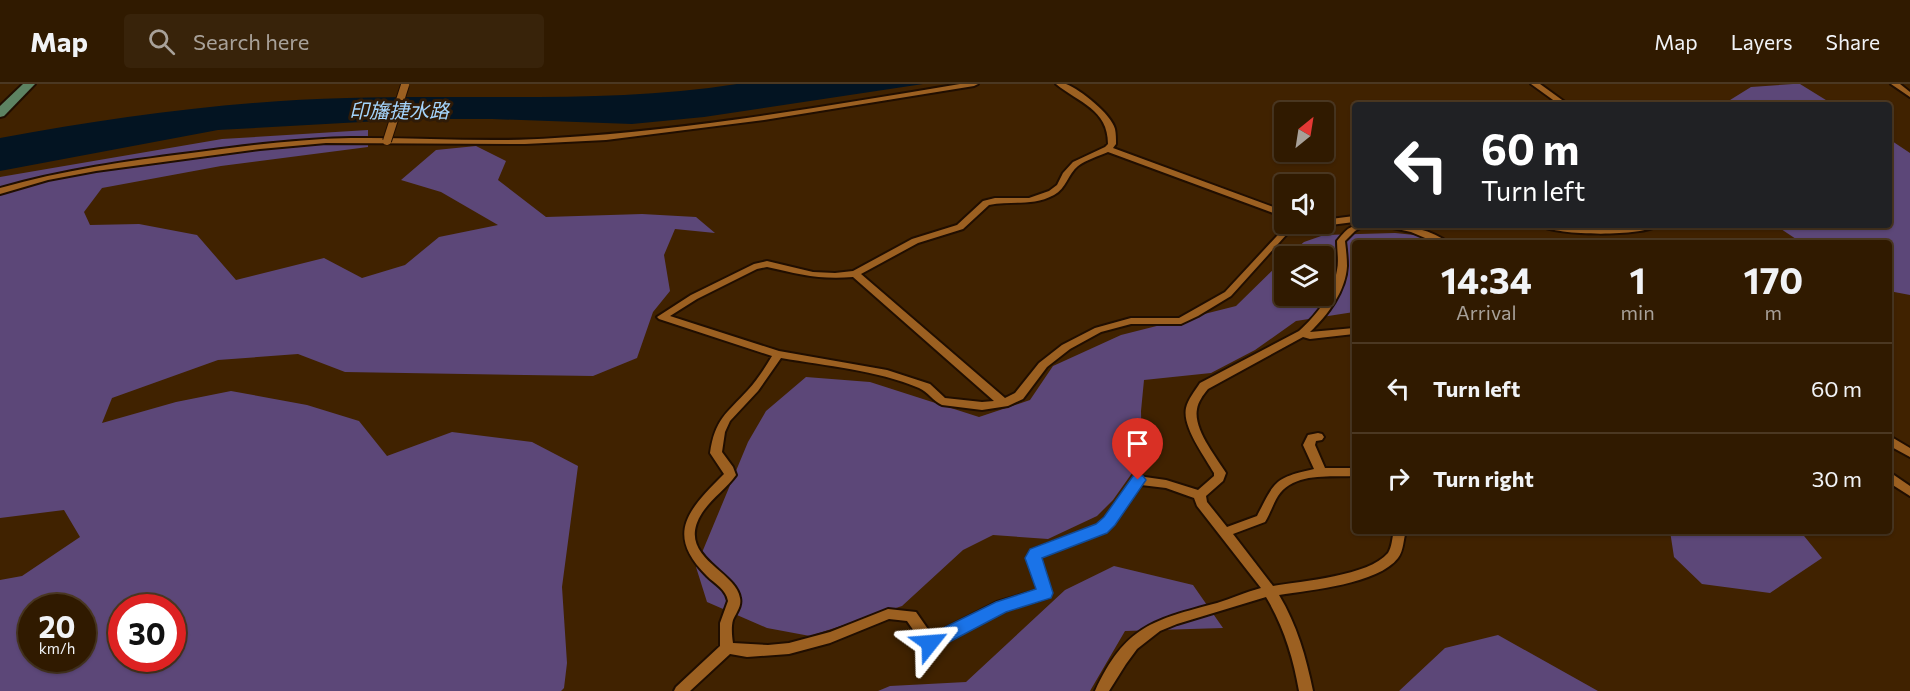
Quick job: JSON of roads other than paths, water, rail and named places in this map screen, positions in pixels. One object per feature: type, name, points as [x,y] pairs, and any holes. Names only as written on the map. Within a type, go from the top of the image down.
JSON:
[{"type":"main road","points":[[0,113],[29,84]]},
{"type":"street","points":[[0,191],[58,175],[142,161],[285,144],[328,141],[430,140],[505,143],[595,138],[685,129],[974,84]]},
{"type":"street","points":[[1060,84],[1086,102],[1107,123],[1111,130],[1112,144],[1108,149],[1076,164],[1052,193],[1030,201],[986,203],[960,227],[915,241],[855,274],[813,275],[766,264],[754,267],[694,297],[662,317],[778,354],[884,372],[926,387],[942,401],[982,406],[1004,403],[1019,396],[1043,365],[1066,347],[1098,330],[1131,321],[1181,321],[1195,314],[1228,294],[1283,234]]},
{"type":"street","points":[[1535,84],[1561,102]]},
{"type":"street","points":[[1895,84],[1910,95]]},
{"type":"street","points":[[387,141],[406,85]]},
{"type":"street","points":[[1108,149],[1274,210]]},
{"type":"street","points":[[1334,222],[1352,219]]},
{"type":"street","points":[[1200,495],[1219,478],[1220,472],[1193,425],[1191,412],[1196,399],[1204,386],[1303,333],[1313,325],[1340,281],[1343,267],[1341,241],[1354,228]]},
{"type":"street","points":[[1405,228],[1438,240]]},
{"type":"street","points":[[1563,228],[1632,231],[1644,228]]},
{"type":"street","points":[[855,274],[1004,403]]},
{"type":"street","points":[[1303,333],[1310,336],[1352,331]]},
{"type":"street","points":[[681,691],[727,648],[726,622],[733,607],[734,598],[730,590],[706,568],[695,551],[689,532],[690,521],[701,505],[730,476],[729,470],[716,453],[718,432],[723,422],[752,393],[778,354]]},
{"type":"street","points":[[1318,437],[1312,438],[1309,445],[1322,472]]},
{"type":"street","points":[[1892,442],[1910,453]]},
{"type":"street","points":[[1224,533],[1261,519],[1275,491],[1296,478],[1322,472],[1352,472]]},
{"type":"street","points":[[1892,477],[1907,485]]},
{"type":"street","points":[[727,648],[756,652],[823,640],[888,614],[911,616],[930,643],[1002,606],[1045,593],[1033,558],[1036,553],[1101,529],[1110,521],[1138,480],[1166,484],[1200,495]]},
{"type":"street","points":[[1200,495],[1201,503],[1272,592],[1302,660],[1306,691]]},
{"type":"street","points":[[1102,691],[1122,658],[1144,634],[1180,616],[1272,592],[1344,579],[1366,572],[1388,561],[1395,553],[1400,534]]},
{"type":"water","name":"印旛捷水路","points":[[737,84],[923,84],[704,117],[632,124],[415,119],[218,130],[0,171],[0,138],[173,111],[347,98],[640,94]]}]
